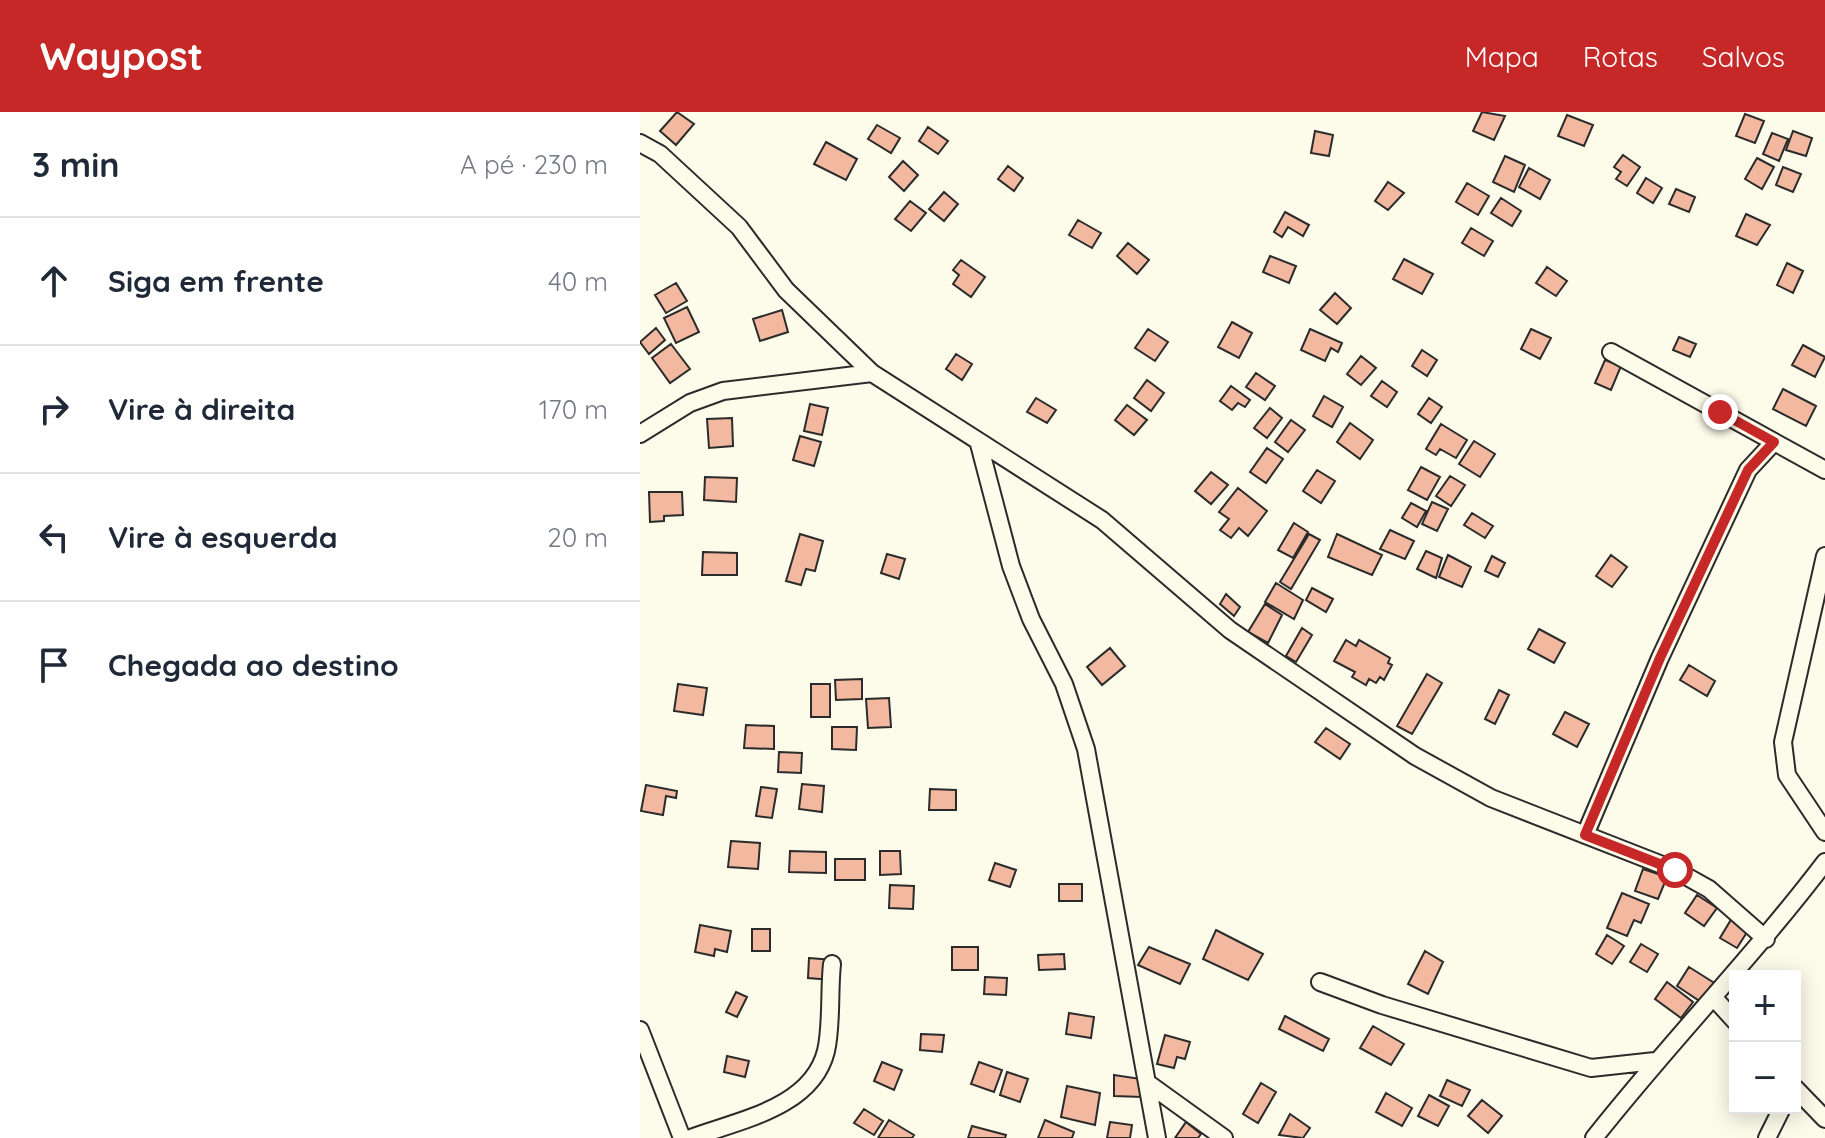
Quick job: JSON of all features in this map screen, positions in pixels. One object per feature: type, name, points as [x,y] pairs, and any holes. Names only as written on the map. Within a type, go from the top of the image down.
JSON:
[{"type":"street","points":[[640,143],[660,154],[739,227],[786,290],[872,373],[1102,520],[1230,630],[1415,756],[1491,798],[1675,870],[1709,889],[1766,939]]},
{"type":"street","points":[[1611,352],[1825,470]]},
{"type":"street","points":[[640,434],[690,403],[723,391],[872,373]]},
{"type":"street","points":[[1585,835],[1660,658],[1748,470],[1774,442]]},
{"type":"street","points":[[979,444],[1011,566],[1031,619],[1064,684],[1086,749],[1157,1138]]},
{"type":"street","points":[[1825,556],[1783,751],[1787,775],[1825,832]]},
{"type":"street","points":[[1594,1138],[1655,1061],[1766,939],[1825,862]]},
{"type":"street","points":[[691,1138],[776,1106],[800,1093],[817,1072],[826,1050],[832,964]]},
{"type":"street","points":[[1320,982],[1382,1005],[1591,1068],[1655,1061]]},
{"type":"street","points":[[1714,998],[1729,1014]]},
{"type":"street","points":[[640,1030],[682,1138]]},
{"type":"street","points":[[1149,1084],[1224,1138]]},
{"type":"street","points":[[1801,1094],[1825,1119]]},
{"type":"street","points":[[1767,1138],[1779,1114]]},
{"type":"building","points":[[677,112],[694,124],[676,145],[660,131]]},
{"type":"building","points":[[1482,112],[1505,116],[1494,140],[1473,131]]},
{"type":"building","points":[[1745,114],[1764,121],[1755,143],[1736,136]]},
{"type":"building","points":[[1567,115],[1593,125],[1584,146],[1558,136]]},
{"type":"building","points":[[877,125],[900,138],[891,153],[868,139]]},
{"type":"building","points":[[928,127],[948,141],[938,154],[919,141]]},
{"type":"building","points":[[1315,131],[1333,135],[1329,156],[1311,153]]},
{"type":"building","points":[[1793,131],[1812,138],[1806,156],[1786,150]]},
{"type":"building","points":[[1772,133],[1788,139],[1779,161],[1763,154]]},
{"type":"building","points":[[826,142],[857,159],[846,180],[814,164]]},
{"type":"building","points":[[1623,155],[1640,167],[1627,186],[1616,179],[1621,172],[1614,167]]},
{"type":"building","points":[[1505,156],[1525,165],[1514,192],[1493,182]]},
{"type":"building","points":[[1757,158],[1774,167],[1762,189],[1745,179]]},
{"type":"building","points":[[903,161],[918,175],[904,191],[889,177]]},
{"type":"building","points":[[1008,166],[1023,178],[1014,191],[998,179]]},
{"type":"building","points":[[1783,167],[1801,174],[1793,192],[1776,185]]},
{"type":"building","points":[[1529,168],[1550,180],[1540,199],[1519,187]]},
{"type":"building","points":[[1646,178],[1662,188],[1653,203],[1637,193]]},
{"type":"building","points":[[1388,182],[1404,193],[1388,210],[1375,201]]},
{"type":"building","points":[[1467,183],[1489,196],[1478,215],[1456,202]]},
{"type":"building","points":[[1676,189],[1695,197],[1689,212],[1669,204]]},
{"type":"building","points":[[944,192],[958,204],[944,221],[929,209]]},
{"type":"building","points":[[1501,198],[1521,211],[1512,226],[1491,213]]},
{"type":"building","points":[[910,201],[926,213],[911,231],[895,219]]},
{"type":"building","points":[[1285,212],[1309,225],[1303,236],[1288,227],[1282,237],[1274,232]]},
{"type":"building","points":[[1746,214],[1770,225],[1757,245],[1736,236]]},
{"type":"building","points":[[1078,220],[1101,233],[1092,248],[1069,235]]},
{"type":"building","points":[[1471,228],[1493,241],[1484,256],[1462,243]]},
{"type":"building","points":[[1128,243],[1149,260],[1137,274],[1117,256]]},
{"type":"building","points":[[1270,256],[1296,266],[1289,283],[1263,272]]},
{"type":"building","points":[[1404,259],[1433,274],[1422,294],[1393,279]]},
{"type":"building","points":[[961,260],[985,277],[971,297],[953,284],[959,275],[953,270]]},
{"type":"building","points":[[1787,263],[1803,271],[1793,293],[1777,285]]},
{"type":"building","points":[[1547,267],[1567,281],[1556,296],[1536,283]]},
{"type":"building","points":[[676,283],[687,301],[666,313],[655,295]]},
{"type":"building","points":[[1335,293],[1351,308],[1337,324],[1320,310]]},
{"type":"building","points":[[687,307],[699,332],[676,343],[664,318]]},
{"type":"building","points":[[782,310],[788,332],[760,341],[753,319]]},
{"type":"building","points":[[1232,322],[1252,333],[1239,358],[1218,347]]},
{"type":"building","points":[[656,328],[665,340],[649,354],[640,342]]},
{"type":"building","points":[[1148,329],[1168,342],[1155,361],[1135,348]]},
{"type":"building","points":[[1310,329],[1342,343],[1338,352],[1331,348],[1325,361],[1301,350]]},
{"type":"building","points":[[1531,329],[1551,338],[1540,359],[1521,349]]},
{"type":"building","points":[[1679,337],[1696,344],[1690,357],[1673,350]]},
{"type":"building","points":[[671,344],[690,369],[670,383],[652,358]]},
{"type":"building","points":[[1803,345],[1825,357],[1815,377],[1792,365]]},
{"type":"building","points":[[1422,350],[1437,360],[1427,376],[1412,366]]},
{"type":"building","points":[[956,354],[972,364],[962,380],[946,369]]},
{"type":"building","points":[[1361,356],[1376,368],[1361,385],[1347,374]]},
{"type":"building","points":[[1605,360],[1621,366],[1611,390],[1595,383]]},
{"type":"building","points":[[1256,373],[1275,386],[1265,400],[1246,387]]},
{"type":"building","points":[[1147,380],[1164,393],[1151,411],[1134,398]]},
{"type":"building","points":[[1382,381],[1397,392],[1387,407],[1371,396]]},
{"type":"building","points":[[1231,386],[1250,400],[1245,407],[1238,403],[1232,410],[1220,401]]},
{"type":"building","points":[[1783,389],[1816,406],[1806,426],[1773,409]]},
{"type":"building","points":[[1324,396],[1343,407],[1332,427],[1313,416]]},
{"type":"building","points":[[1036,398],[1056,410],[1047,423],[1027,412]]},
{"type":"building","points":[[1429,398],[1442,407],[1431,423],[1418,414]]},
{"type":"building","points":[[810,404],[828,408],[822,435],[804,431]]},
{"type":"building","points":[[1127,405],[1147,420],[1134,435],[1115,420]]},
{"type":"building","points":[[1270,408],[1282,418],[1267,438],[1254,428]]},
{"type":"building","points":[[732,418],[733,446],[709,448],[707,419]]},
{"type":"building","points":[[1291,420],[1305,430],[1288,452],[1275,442]]},
{"type":"building","points":[[1350,423],[1373,440],[1360,459],[1337,442]]},
{"type":"building","points":[[1441,424],[1467,440],[1456,458],[1440,449],[1436,455],[1426,449]]},
{"type":"building","points":[[800,436],[821,442],[814,466],[793,460]]},
{"type":"building","points":[[1474,441],[1495,454],[1480,477],[1459,464]]},
{"type":"building","points":[[1267,448],[1283,459],[1266,483],[1250,472]]},
{"type":"building","points":[[1421,467],[1440,477],[1427,500],[1408,490]]},
{"type":"building","points":[[1317,470],[1335,481],[1321,503],[1303,491]]},
{"type":"building","points":[[1211,472],[1228,485],[1211,504],[1195,491]]},
{"type":"building","points":[[1450,476],[1465,485],[1451,506],[1436,496]]},
{"type":"building","points":[[705,477],[737,478],[736,502],[704,500]]},
{"type":"building","points":[[1238,488],[1267,511],[1248,536],[1239,528],[1231,538],[1220,530],[1229,519],[1219,512]]},
{"type":"building","points":[[649,492],[682,492],[683,515],[664,516],[664,521],[650,522]]},
{"type":"building","points":[[1432,502],[1448,509],[1437,531],[1422,524]]},
{"type":"building","points":[[1411,503],[1426,511],[1417,527],[1402,518]]},
{"type":"building","points":[[1472,513],[1493,526],[1485,538],[1464,525]]},
{"type":"building","points":[[1294,523],[1308,532],[1293,558],[1278,550]]},
{"type":"building","points":[[1390,530],[1414,541],[1405,559],[1380,549]]},
{"type":"building","points":[[800,534],[823,541],[815,571],[806,569],[801,585],[786,581]]},
{"type":"building","points":[[1309,534],[1320,540],[1291,589],[1280,582]]},
{"type":"building","points":[[1337,534],[1382,555],[1372,575],[1328,557]]},
{"type":"building","points":[[1426,551],[1442,558],[1436,578],[1417,569]]},
{"type":"building","points":[[703,552],[737,553],[737,575],[702,575]]},
{"type":"building","points":[[887,554],[905,559],[899,579],[881,573]]},
{"type":"building","points":[[1448,555],[1471,567],[1462,587],[1439,577]]},
{"type":"building","points":[[1611,555],[1627,567],[1612,587],[1596,576]]},
{"type":"building","points":[[1492,556],[1505,563],[1498,577],[1485,571]]},
{"type":"building","points":[[1276,583],[1303,600],[1294,619],[1265,602]]},
{"type":"building","points":[[1312,588],[1333,599],[1326,612],[1306,600]]},
{"type":"building","points":[[1226,594],[1240,607],[1234,616],[1220,604]]},
{"type":"building","points":[[1265,604],[1282,615],[1268,643],[1248,632]]},
{"type":"building","points":[[1302,628],[1312,635],[1296,662],[1286,656]]},
{"type":"building","points":[[1539,629],[1565,643],[1554,663],[1528,649]]},
{"type":"building","points":[[1346,640],[1356,646],[1359,640],[1390,658],[1388,663],[1392,665],[1384,680],[1380,677],[1376,683],[1369,679],[1366,685],[1352,677],[1355,672],[1334,661]]},
{"type":"building","points":[[1110,648],[1125,666],[1102,685],[1087,667]]},
{"type":"building","points":[[1689,665],[1715,681],[1707,696],[1680,680]]},
{"type":"building","points":[[1427,674],[1442,683],[1412,734],[1397,726]]},
{"type":"building","points":[[862,679],[862,699],[836,700],[835,680]]},
{"type":"building","points":[[678,684],[707,688],[703,715],[674,711]]},
{"type":"building","points":[[811,684],[830,684],[830,717],[811,717]]},
{"type":"building","points":[[1499,690],[1509,695],[1495,724],[1485,719]]},
{"type":"building","points":[[889,698],[891,727],[868,728],[866,699]]},
{"type":"building","points":[[1565,712],[1589,724],[1577,747],[1553,734]]},
{"type":"building","points":[[746,725],[774,726],[774,749],[744,748]]},
{"type":"building","points":[[832,727],[857,727],[856,750],[832,749]]},
{"type":"building","points":[[1326,728],[1350,744],[1340,759],[1315,742]]},
{"type":"building","points":[[779,752],[802,753],[801,773],[778,772]]},
{"type":"building","points":[[802,784],[824,786],[822,812],[799,809]]},
{"type":"building","points":[[646,785],[677,791],[676,798],[666,796],[663,815],[641,811]]},
{"type":"building","points":[[761,787],[777,789],[772,818],[756,816]]},
{"type":"building","points":[[930,789],[956,790],[956,810],[929,810]]},
{"type":"building","points":[[731,841],[760,843],[758,869],[728,867]]},
{"type":"building","points":[[790,851],[826,852],[826,873],[789,872]]},
{"type":"building","points":[[880,851],[900,851],[901,874],[880,875]]},
{"type":"building","points":[[835,859],[865,859],[865,880],[835,880]]},
{"type":"building","points":[[995,863],[1016,870],[1010,887],[989,880]]},
{"type":"building","points":[[1643,869],[1667,877],[1658,899],[1635,891]]},
{"type":"building","points":[[1059,884],[1082,884],[1082,901],[1059,901]]},
{"type":"building","points":[[890,885],[914,886],[913,909],[889,908]]},
{"type":"building","points":[[1622,893],[1649,904],[1641,923],[1634,920],[1627,936],[1607,928]]},
{"type":"building","points":[[1697,895],[1717,908],[1704,926],[1685,913]]},
{"type":"building","points":[[1732,918],[1749,929],[1737,948],[1720,938]]},
{"type":"building","points":[[700,925],[731,931],[727,952],[715,949],[714,956],[695,952]]},
{"type":"building","points":[[752,929],[770,929],[770,951],[752,951]]},
{"type":"building","points":[[1216,930],[1263,954],[1248,980],[1203,959]]},
{"type":"building","points":[[1607,935],[1624,946],[1612,964],[1596,954]]},
{"type":"building","points":[[1641,944],[1658,954],[1647,972],[1630,962]]},
{"type":"building","points":[[952,947],[978,947],[978,970],[952,970]]},
{"type":"building","points":[[1149,947],[1190,964],[1180,984],[1138,965]]},
{"type":"building","points":[[1425,951],[1443,962],[1428,994],[1408,984]]},
{"type":"building","points":[[1064,954],[1065,969],[1039,970],[1038,955]]},
{"type":"building","points":[[809,958],[833,960],[832,980],[808,978]]},
{"type":"building","points":[[1689,967],[1716,984],[1704,1004],[1677,986]]},
{"type":"building","points":[[985,977],[1007,978],[1006,995],[984,994]]},
{"type":"building","points":[[1667,982],[1693,1002],[1681,1018],[1655,999]]},
{"type":"building","points":[[736,992],[747,997],[737,1017],[726,1012]]},
{"type":"building","points":[[1069,1013],[1094,1017],[1091,1038],[1066,1034]]},
{"type":"building","points":[[1285,1016],[1329,1039],[1323,1051],[1279,1029]]},
{"type":"building","points":[[1373,1026],[1404,1044],[1391,1065],[1360,1048]]},
{"type":"building","points":[[921,1034],[944,1035],[942,1052],[920,1050]]},
{"type":"building","points":[[1165,1035],[1190,1042],[1185,1059],[1177,1057],[1174,1068],[1157,1064]]},
{"type":"building","points":[[727,1056],[749,1061],[745,1077],[724,1072]]},
{"type":"building","points":[[882,1062],[902,1070],[894,1090],[874,1081]]},
{"type":"building","points":[[979,1062],[1002,1070],[994,1092],[971,1084]]},
{"type":"building","points":[[1007,1072],[1028,1079],[1020,1102],[1000,1095]]},
{"type":"building","points":[[1114,1075],[1141,1079],[1142,1097],[1114,1096]]},
{"type":"building","points":[[1447,1080],[1470,1090],[1462,1106],[1440,1096]]},
{"type":"building","points":[[1261,1083],[1276,1092],[1258,1123],[1243,1114]]},
{"type":"building","points":[[1067,1086],[1100,1093],[1095,1125],[1061,1117]]},
{"type":"building","points":[[1386,1093],[1412,1108],[1402,1126],[1376,1112]]},
{"type":"building","points":[[1429,1095],[1449,1106],[1438,1126],[1418,1116]]},
{"type":"building","points":[[1482,1100],[1502,1116],[1488,1133],[1468,1116]]},
{"type":"building","points":[[864,1109],[883,1121],[874,1135],[854,1123]]},
{"type":"building","points":[[1290,1114],[1310,1128],[1303,1138],[1279,1135]]},
{"type":"building","points":[[889,1120],[914,1135],[912,1138],[878,1138]]},
{"type":"building","points":[[1045,1120],[1074,1132],[1072,1138],[1038,1138]]},
{"type":"building","points":[[1110,1122],[1132,1125],[1130,1138],[1107,1138]]},
{"type":"building","points":[[1186,1122],[1201,1134],[1198,1138],[1175,1138]]},
{"type":"building","points":[[972,1126],[1006,1135],[1005,1138],[968,1138]]},
{"type":"route","points":[[1675,870],[1585,835],[1660,658],[1748,470],[1761,452],[1774,442],[1720,412]]}]
